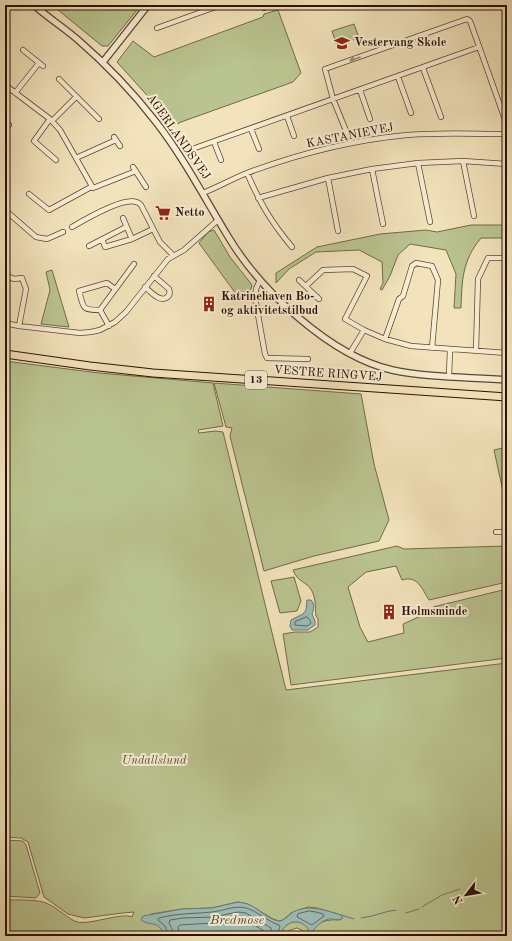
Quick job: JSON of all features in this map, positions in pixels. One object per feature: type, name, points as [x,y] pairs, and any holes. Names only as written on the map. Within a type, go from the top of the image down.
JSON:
[{"type":"main road","name":"VESTRE RINGVEJ","points":[[5,354],[153,373],[507,397]]},
{"type":"street","points":[[103,62],[148,5]]},
{"type":"street","name":"AGERLANDSVEJ","points":[[34,6],[75,37],[103,62],[134,94],[180,155],[239,254],[277,298],[312,328],[350,353],[391,370],[409,373],[507,380]]},
{"type":"street","points":[[157,28],[218,6]]},
{"type":"street","points":[[351,143],[333,99],[325,70],[467,19],[470,21],[507,124]]},
{"type":"street","points":[[195,148],[479,47]]},
{"type":"street","points":[[23,50],[43,66]]},
{"type":"street","points":[[15,93],[39,63]]},
{"type":"street","points":[[423,68],[440,117]]},
{"type":"street","points":[[398,77],[411,113]]},
{"type":"street","points":[[59,79],[99,119]]},
{"type":"street","points":[[5,85],[51,120],[66,140],[91,187]]},
{"type":"street","points":[[360,90],[370,119]]},
{"type":"street","points":[[56,160],[34,141],[51,120],[76,97]]},
{"type":"street","points":[[287,116],[294,136]]},
{"type":"street","points":[[252,129],[259,149]]},
{"type":"street","name":"KASTANIEVEJ","points":[[203,193],[247,173],[298,156],[351,143],[406,135],[507,134]]},
{"type":"street","points":[[76,158],[115,139],[120,146]]},
{"type":"street","points":[[214,142],[220,160]]},
{"type":"street","points":[[258,198],[328,178],[372,168],[418,163],[463,161],[507,164]]},
{"type":"street","points":[[463,161],[474,216]]},
{"type":"street","points":[[418,163],[430,222]]},
{"type":"street","points":[[372,168],[383,224]]},
{"type":"street","points":[[29,194],[49,210],[91,187],[93,188],[135,169],[146,187]]},
{"type":"street","points":[[247,173],[258,198],[270,219],[292,247]]},
{"type":"street","points":[[328,178],[338,231]]},
{"type":"street","points":[[72,227],[115,205],[133,201],[141,205],[160,242],[173,256]]},
{"type":"street","points":[[5,210],[36,237],[47,239],[63,232]]},
{"type":"street","points":[[123,218],[132,239]]},
{"type":"street","points":[[5,323],[80,333],[91,332],[108,326],[116,322],[126,312],[168,259],[184,250],[218,220]]},
{"type":"street","points":[[89,246],[126,227]]},
{"type":"street","points":[[102,239],[105,247],[132,239],[153,229]]},
{"type":"street","points":[[476,351],[478,279],[488,258],[506,258],[507,261]]},
{"type":"street","points":[[100,310],[134,264]]},
{"type":"street","points":[[385,339],[399,299],[403,296],[412,266],[416,264],[432,266],[438,280],[432,348]]},
{"type":"street","points":[[306,286],[323,270],[353,269],[367,276],[345,319],[364,330],[385,339],[411,346],[507,353]]},
{"type":"street","points":[[5,274],[14,279],[22,278],[26,289],[19,326]]},
{"type":"street","points":[[145,287],[162,299],[169,295],[169,289],[154,276]]},
{"type":"street","points":[[260,280],[257,285],[255,298],[267,358],[308,359]]},
{"type":"street","points":[[299,280],[320,299]]},
{"type":"street","points":[[100,310],[87,310],[83,307],[79,291],[107,283],[115,289]]},
{"type":"street","points":[[100,310],[108,326]]},
{"type":"street","points":[[350,353],[364,330]]},
{"type":"street","points":[[449,376],[450,349]]},
{"type":"street","points":[[496,532],[507,532]]},
{"type":"green space","points":[[52,5],[141,5],[108,46],[102,46]]},
{"type":"green space","points":[[278,10],[301,73],[293,82],[181,122],[172,127],[162,112],[117,62],[133,41],[154,57],[263,17],[264,14]]},
{"type":"green space","points":[[354,24],[359,38],[337,46],[332,31]]},
{"type":"green space","points":[[471,225],[507,225],[507,238],[481,238],[475,246],[464,271],[461,308],[454,308],[456,274],[446,250],[410,244],[398,255],[390,276],[382,290],[380,289],[383,283],[382,262],[359,250],[316,252],[289,269],[276,283],[276,273],[317,247],[380,234],[426,230],[437,232]]},
{"type":"green space","points":[[214,230],[230,257],[252,285],[251,289],[239,298],[199,243],[208,232]]},
{"type":"green space","points":[[52,270],[69,327],[41,324],[50,290],[46,272]]},
{"type":"green space","name":"Undallslund","points":[[5,361],[99,373],[213,383],[223,426],[198,430],[199,433],[215,431],[223,432],[286,690],[507,663],[507,936],[306,936],[302,930],[297,928],[288,931],[285,936],[279,936],[282,930],[290,923],[297,922],[304,924],[309,929],[310,933],[312,933],[319,923],[331,920],[340,920],[342,918],[341,915],[308,907],[291,913],[283,920],[279,921],[248,904],[238,902],[212,908],[182,909],[151,914],[146,922],[158,926],[166,936],[5,936],[6,900],[44,902],[77,922],[90,922],[121,916],[132,917],[134,912],[84,918],[68,914],[44,897],[28,842],[21,838],[5,837]]},
{"type":"green space","points":[[214,383],[361,394],[374,464],[389,520],[379,541],[314,556],[264,571],[230,436],[232,428],[226,427]]},
{"type":"green space","points":[[507,447],[507,510],[494,450]]},
{"type":"green space","points":[[397,546],[404,549],[507,546],[507,582],[429,600],[416,581],[412,579],[402,580],[396,566],[366,572],[348,587],[360,627],[368,642],[404,633],[403,624],[430,612],[433,607],[507,589],[507,658],[291,685],[283,634],[310,632],[318,627],[315,600],[312,591],[308,585],[297,577],[293,570]]},
{"type":"green space","points":[[294,577],[301,601],[297,611],[280,613],[271,581]]},
{"type":"green space","points":[[5,840],[23,841],[26,845],[40,893],[36,898],[5,896]]},
{"type":"water","points":[[307,600],[311,600],[314,605],[312,614],[315,625],[308,630],[292,630],[290,626],[291,620],[303,614],[306,610]]},
{"type":"water","name":"Bredmose","points":[[238,902],[246,903],[268,917],[280,921],[285,919],[293,912],[305,908],[323,910],[341,915],[343,918],[324,921],[316,927],[312,934],[310,934],[307,927],[301,923],[290,923],[284,927],[279,936],[166,936],[156,925],[141,920],[143,916],[182,909],[212,908]]},
{"type":"waterway","points":[[422,907],[442,895],[460,889]]},
{"type":"waterway","points":[[406,913],[419,909]]},
{"type":"waterway","points":[[361,918],[396,910]]},
{"type":"waterway","points":[[341,915],[354,919]]},
{"type":"place","name":"Vestervang Skole","points":[[342,43]]},
{"type":"place","name":"Netto","points":[[163,213]]},
{"type":"place","name":"Katrinehaven Bo- og aktivitetstilbud","points":[[209,304]]},
{"type":"place","name":"Holmsminde","points":[[389,612]]}]
